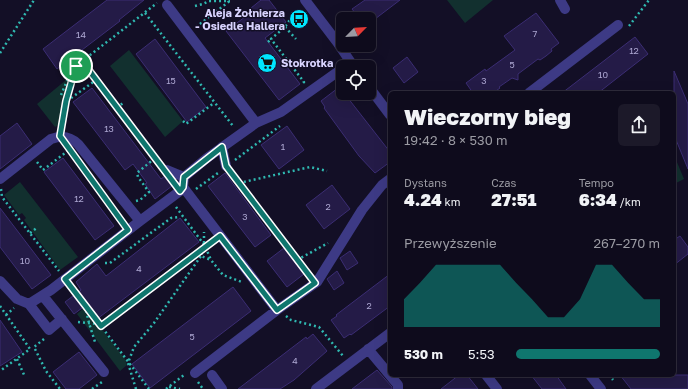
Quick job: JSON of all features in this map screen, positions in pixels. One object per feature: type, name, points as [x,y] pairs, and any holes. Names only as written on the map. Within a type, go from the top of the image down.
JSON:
[{"type":"street","points":[[306,0],[337,42],[345,60]]},
{"type":"street","points":[[164,2],[190,33],[256,123]]},
{"type":"street","points":[[532,91],[621,27]]},
{"type":"street","points":[[29,304],[47,293],[62,275],[128,230],[180,191],[222,147],[256,123],[281,112],[336,74]]},
{"type":"street","points":[[376,96],[388,112]]},
{"type":"street","points":[[0,179],[51,139],[60,136],[73,139],[140,221]]},
{"type":"street","points":[[222,147],[226,166]]},
{"type":"street","points":[[165,170],[185,186],[205,216],[277,310]]},
{"type":"street","points":[[195,373],[315,283],[362,210],[388,180]]},
{"type":"street","points":[[0,281],[17,299],[29,304],[49,330],[62,319]]},
{"type":"street","points":[[47,293],[62,319],[104,372]]},
{"type":"street","points":[[316,389],[388,334]]},
{"type":"street","points":[[368,349],[388,373]]},
{"type":"street","points":[[212,375],[222,389]]},
{"type":"street","points":[[391,377],[398,385],[398,389]]},
{"type":"street","points":[[488,377],[497,389]]},
{"type":"street","points":[[592,377],[601,389]]},
{"type":"path","points":[[0,53],[34,0]]},
{"type":"path","points":[[195,6],[203,4],[209,0],[231,0]]},
{"type":"path","points":[[190,33],[231,0]]},
{"type":"path","points":[[621,27],[630,25],[650,0]]},
{"type":"path","points":[[60,136],[66,101],[76,66],[145,13],[164,2]]},
{"type":"path","points":[[268,42],[285,26],[295,12]]},
{"type":"path","points":[[145,13],[239,135]]},
{"type":"path","points":[[285,26],[296,39]]},
{"type":"path","points":[[272,39],[304,82],[299,86]]},
{"type":"path","points":[[82,61],[165,170]]},
{"type":"path","points":[[61,95],[69,76],[74,72]]},
{"type":"path","points":[[66,101],[96,80]]},
{"type":"path","points":[[183,121],[186,124],[214,102]]},
{"type":"path","points":[[117,108],[123,103]]},
{"type":"path","points":[[185,186],[226,166],[282,125]]},
{"type":"path","points":[[32,154],[43,170],[69,150],[73,156]]},
{"type":"path","points":[[112,209],[124,201],[132,202],[140,200],[149,192],[138,177],[137,173],[155,158]]},
{"type":"path","points":[[226,166],[315,283]]},
{"type":"path","points":[[239,183],[310,167],[327,171]]},
{"type":"path","points":[[0,183],[2,196],[56,267]]},
{"type":"path","points":[[95,185],[128,230]]},
{"type":"path","points":[[173,203],[204,246],[211,260],[223,275],[245,283]]},
{"type":"path","points":[[136,389],[128,363],[134,347],[154,323],[201,256],[204,246],[205,216]]},
{"type":"path","points":[[102,260],[104,263],[110,263],[171,218],[179,217]]},
{"type":"path","points":[[30,233],[38,227]]},
{"type":"path","points":[[89,323],[100,325],[204,246],[220,236]]},
{"type":"path","points":[[297,260],[329,243]]},
{"type":"path","points":[[201,256],[211,260]]},
{"type":"path","points":[[62,275],[149,389]]},
{"type":"path","points":[[0,306],[30,349],[29,350]]},
{"type":"path","points":[[277,310],[291,320],[319,327],[345,358]]},
{"type":"path","points":[[0,371],[45,339],[49,330]]},
{"type":"path","points":[[34,347],[46,371],[60,389]]},
{"type":"path","points":[[17,359],[25,377]]},
{"type":"path","points":[[169,387],[180,389]]},
{"type":"green space","points":[[447,0],[493,0],[465,23]]},
{"type":"green space","points":[[129,50],[183,121],[165,137],[110,66]]},
{"type":"green space","points":[[66,80],[69,83],[60,124],[55,127],[37,104]]},
{"type":"green space","points":[[676,160],[684,179],[676,183]]},
{"type":"green space","points":[[20,182],[78,257],[60,270],[24,220],[26,218],[22,213],[19,215],[4,195]]},
{"type":"green space","points":[[85,307],[125,359],[127,365],[120,371],[77,314]]},
{"type":"building","points":[[107,0],[144,0],[119,20],[120,21],[57,69],[43,49]]},
{"type":"building","name":"Stokrotka","points":[[261,0],[269,0],[286,22],[265,38],[300,84],[279,100],[226,31],[253,11],[251,8]]},
{"type":"building","points":[[365,0],[400,0],[376,18],[376,12],[354,12],[352,9]]},
{"type":"building","points":[[536,13],[559,43],[551,49],[552,51],[546,56],[540,60],[538,59],[518,74],[518,80],[512,78],[496,91],[472,91],[466,83],[485,69],[486,71],[515,50],[504,36]]},
{"type":"building","points":[[635,37],[648,54],[601,91],[565,91]]},
{"type":"building","points":[[155,39],[206,107],[187,122],[136,54]]},
{"type":"building","points":[[407,57],[418,72],[404,83],[393,68]]},
{"type":"building","points":[[674,71],[688,104],[688,169],[676,140],[676,91],[674,91]]},
{"type":"building","points":[[92,88],[161,179],[165,176],[172,186],[155,199],[145,184],[147,183],[133,164],[125,170],[73,102]]},
{"type":"building","points":[[336,90],[336,100],[349,100],[388,149],[388,163],[375,173],[359,156],[324,108],[325,107],[321,101]]},
{"type":"building","points":[[17,123],[32,144],[0,169],[0,136]]},
{"type":"building","points":[[287,126],[304,150],[279,169],[261,145]]},
{"type":"building","points":[[63,158],[114,226],[95,240],[44,172]]},
{"type":"building","points":[[225,173],[271,235],[255,247],[208,186]]},
{"type":"building","points":[[332,185],[350,209],[324,229],[306,205]]},
{"type":"building","points":[[0,208],[51,275],[32,289],[0,247]]},
{"type":"building","points":[[180,218],[199,242],[97,319],[86,305],[74,314],[65,302],[81,290],[76,282],[97,264],[106,276]]},
{"type":"building","points":[[680,236],[688,247],[688,254],[676,263],[676,239]]},
{"type":"building","points":[[284,248],[304,274],[287,287],[267,261]]},
{"type":"building","points":[[350,251],[358,263],[347,270],[340,258]]},
{"type":"building","points":[[337,271],[344,283],[334,290],[327,279]]},
{"type":"building","points":[[388,276],[388,307],[351,335],[350,334],[344,338],[331,320],[337,316],[336,315]]},
{"type":"building","points":[[233,287],[251,311],[150,388],[132,364]]},
{"type":"building","points":[[0,320],[22,352],[0,366]]},
{"type":"building","points":[[313,334],[327,351],[294,380],[280,389],[238,389],[306,337],[307,339]]},
{"type":"building","points":[[79,352],[97,375],[79,389],[66,389],[53,372]]},
{"type":"building","points":[[377,370],[392,387],[392,389],[352,389]]},
{"type":"building","points":[[676,375],[688,375],[688,389],[631,389],[622,377],[676,377]]},
{"type":"building","points":[[456,377],[469,377],[478,389],[441,389]]},
{"type":"building","points":[[533,377],[557,377],[566,389],[542,389]]},
{"type":"place","name":"Aleja Żołnierza - Osiedle Hallera","points":[[299,19]]},
{"type":"place","name":"Stokrotka","points":[[267,63]]},
{"type":"route","points":[[82,61],[180,191],[183,187],[184,177],[222,147],[226,166],[315,283],[277,310],[220,236],[101,326],[65,279],[128,230],[60,136],[66,101],[76,66],[82,61]]}]
